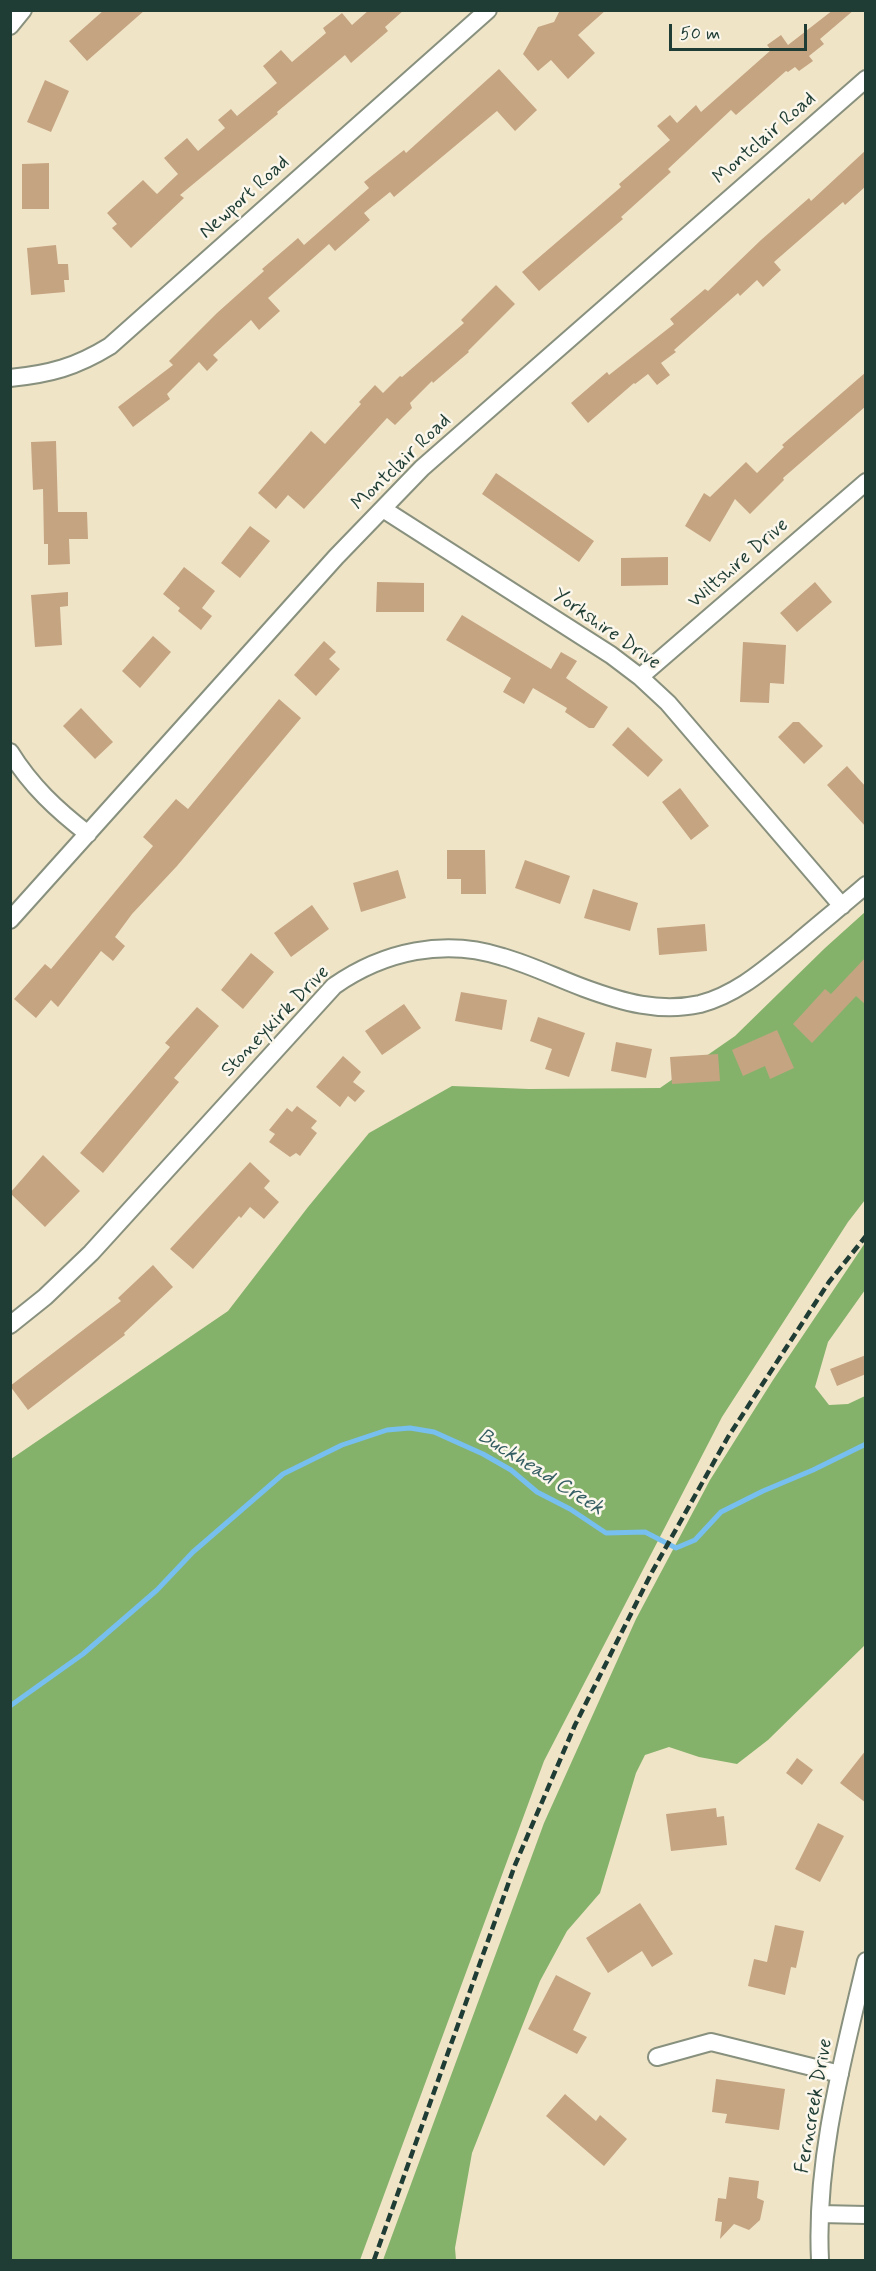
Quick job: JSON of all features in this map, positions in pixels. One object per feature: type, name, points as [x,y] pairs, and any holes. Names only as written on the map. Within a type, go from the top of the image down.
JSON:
[{"type":"street","points":[[10,26],[23,10]]},
{"type":"street","name":"Newport Road","points":[[10,378],[40,375],[65,369],[88,360],[110,346],[488,10]]},
{"type":"street","name":"Montclair Road","points":[[10,920],[336,557],[422,468],[866,79]]},
{"type":"street","name":"Wiltshire Drive","points":[[640,677],[866,482]]},
{"type":"street","name":"Yorkshire Drive","points":[[383,509],[611,655],[640,677],[668,703],[842,906]]},
{"type":"street","points":[[10,752],[35,788],[52,806],[88,834]]},
{"type":"street","name":"Stoneykirk Drive","points":[[10,1325],[45,1297],[91,1253],[334,986],[355,971],[378,961],[419,950],[453,948],[502,956],[625,1002],[650,1007],[675,1008],[700,1004],[735,990],[756,976],[866,885]]},
{"type":"street","name":"Ferncreek Drive","points":[[820,2260],[820,2214],[827,2142],[866,1961]]},
{"type":"street","points":[[657,2057],[711,2042],[840,2074]]},
{"type":"street","points":[[820,2214],[866,2215]]},
{"type":"green space","points":[[865,912],[865,1200],[848,1222],[722,1417],[544,1761],[360,2260],[11,2260],[11,1459],[228,1311],[308,1207],[369,1133],[452,1086],[529,1089],[660,1088],[735,1036]]},
{"type":"green space","points":[[865,1243],[865,1290],[828,1342],[815,1387],[829,1405],[848,1404],[865,1396],[865,1645],[768,1740],[737,1764],[699,1757],[669,1747],[645,1755],[636,1773],[600,1893],[567,1931],[540,1981],[472,2153],[455,2248],[456,2260],[383,2260],[544,1823],[636,1619],[710,1480],[773,1380]]},
{"type":"building","points":[[104,10],[145,10],[87,61],[69,41]]},
{"type":"building","points":[[369,10],[404,10],[385,27],[388,31],[351,63],[345,55],[180,195],[184,198],[131,248],[112,228],[117,224],[107,213],[143,180],[157,194],[178,174],[164,158],[187,138],[198,151],[225,128],[218,120],[231,109],[237,116],[277,83],[263,66],[281,50],[292,62],[326,33],[323,28],[342,13],[352,25]]},
{"type":"building","points":[[560,10],[606,10],[578,35],[595,53],[568,79],[551,60],[538,71],[523,54],[538,27],[554,22]]},
{"type":"building","points":[[833,10],[854,10],[820,39],[824,44],[809,56],[813,61],[799,71],[795,67],[786,71],[736,115],[731,110],[668,169],[671,172],[621,217],[623,219],[539,291],[522,272],[621,187],[619,184],[670,140],[657,126],[670,115],[677,123],[696,105],[701,112],[771,50],[767,45],[781,35],[788,45]]},
{"type":"building","points":[[499,69],[537,110],[515,131],[497,111],[394,197],[390,192],[364,213],[370,220],[335,251],[329,244],[268,298],[280,311],[259,330],[251,320],[213,355],[218,360],[207,371],[199,362],[167,394],[170,399],[133,427],[118,407],[173,365],[169,361],[217,313],[264,271],[262,269],[298,238],[304,245],[369,188],[364,182],[404,150],[406,153]]},
{"type":"building","points":[[45,80],[69,91],[51,132],[27,122]]},
{"type":"building","points":[[866,150],[866,186],[845,205],[843,202],[774,262],[781,270],[763,287],[757,280],[740,296],[738,293],[674,350],[676,352],[661,363],[670,375],[657,385],[648,374],[634,383],[588,423],[571,403],[607,372],[609,375],[674,324],[670,319],[705,289],[708,291],[761,240],[809,198],[811,201]]},
{"type":"building","points":[[49,163],[49,209],[22,209],[22,164]]},
{"type":"building","points":[[56,245],[58,264],[68,264],[69,280],[64,280],[65,292],[31,295],[27,248]]},
{"type":"building","points":[[496,285],[515,304],[469,352],[433,383],[432,381],[410,403],[412,408],[395,425],[387,418],[304,509],[288,495],[276,509],[258,493],[311,431],[325,444],[375,385],[383,393],[464,323],[461,320]]},
{"type":"building","points":[[866,372],[866,406],[783,478],[784,480],[750,514],[735,499],[710,542],[685,526],[704,493],[710,497],[746,462],[757,473],[784,447],[782,445]]},
{"type":"building","points":[[56,441],[58,512],[87,512],[88,539],[69,539],[70,564],[48,565],[48,544],[44,544],[43,489],[33,490],[31,442]]},
{"type":"building","points":[[496,473],[594,541],[579,562],[482,494]]},
{"type":"building","points":[[250,526],[270,541],[240,578],[221,563]]},
{"type":"building","points":[[668,557],[668,585],[621,586],[621,558]]},
{"type":"building","points":[[184,567],[215,591],[202,608],[212,616],[201,630],[178,611],[180,608],[163,594]]},
{"type":"building","points":[[377,582],[424,583],[424,612],[376,612]]},
{"type":"building","points":[[815,582],[832,602],[797,632],[780,613]]},
{"type":"building","points":[[68,592],[68,606],[60,607],[62,645],[35,647],[31,595]]},
{"type":"building","points":[[462,615],[551,669],[561,652],[577,661],[566,678],[608,707],[594,728],[589,728],[565,712],[567,708],[533,688],[524,704],[503,692],[511,678],[446,640]]},
{"type":"building","points":[[153,636],[171,652],[140,688],[122,671]]},
{"type":"building","points":[[324,641],[336,652],[329,659],[340,669],[316,696],[294,675]]},
{"type":"building","points":[[743,642],[786,645],[784,684],[770,683],[769,703],[740,702]]},
{"type":"building","points":[[279,699],[301,718],[177,866],[132,914],[115,937],[125,946],[113,961],[101,951],[58,1007],[51,1000],[36,1018],[14,999],[45,964],[51,969],[153,846],[143,837],[176,799],[188,809]]},
{"type":"building","points":[[81,708],[113,742],[95,759],[63,726]]},
{"type":"building","points":[[793,722],[799,722],[823,746],[804,764],[778,737]]},
{"type":"building","points":[[628,727],[663,760],[648,777],[612,745]]},
{"type":"building","points":[[847,766],[866,787],[866,827],[827,785]]},
{"type":"building","points":[[680,788],[709,826],[691,840],[662,802]]},
{"type":"building","points":[[447,850],[485,850],[486,894],[461,894],[461,879],[447,879]]},
{"type":"building","points":[[525,860],[570,876],[560,904],[515,888]]},
{"type":"building","points":[[398,870],[406,898],[361,912],[353,883]]},
{"type":"building","points":[[593,889],[638,903],[630,931],[584,918]]},
{"type":"building","points":[[312,905],[329,929],[291,957],[274,933]]},
{"type":"building","points":[[705,924],[707,951],[659,955],[657,928]]},
{"type":"building","points":[[251,953],[274,972],[243,1009],[221,990]]},
{"type":"building","points":[[866,957],[866,1005],[856,996],[812,1043],[793,1024],[825,989],[831,994]]},
{"type":"building","points":[[461,992],[507,1000],[502,1030],[455,1021]]},
{"type":"building","points":[[404,1004],[421,1028],[382,1055],[365,1031]]},
{"type":"building","points":[[197,1007],[219,1026],[174,1078],[179,1082],[103,1173],[80,1153],[170,1047],[165,1043]]},
{"type":"building","points":[[538,1017],[585,1033],[569,1077],[545,1069],[552,1049],[530,1041]]},
{"type":"building","points":[[777,1030],[794,1068],[770,1079],[765,1066],[743,1076],[732,1050]]},
{"type":"building","points":[[616,1042],[652,1049],[646,1078],[611,1071]]},
{"type":"building","points":[[718,1054],[720,1081],[672,1084],[670,1057]]},
{"type":"building","points":[[343,1056],[361,1072],[353,1082],[365,1091],[355,1102],[348,1096],[340,1107],[316,1087]]},
{"type":"building","points":[[297,1106],[317,1121],[311,1128],[317,1133],[300,1156],[296,1153],[290,1157],[269,1142],[275,1134],[269,1130],[287,1108],[292,1112]]},
{"type":"building","points":[[43,1155],[80,1191],[45,1227],[10,1193]]},
{"type":"building","points":[[250,1162],[270,1181],[264,1188],[279,1202],[264,1219],[250,1207],[241,1218],[239,1216],[193,1269],[170,1249]]},
{"type":"building","points":[[153,1265],[173,1287],[124,1333],[125,1335],[28,1410],[10,1386],[121,1301],[118,1298]]},
{"type":"building","points":[[866,1355],[866,1374],[837,1386],[830,1369]]},
{"type":"building","points":[[866,1750],[866,1803],[840,1783]]},
{"type":"building","points":[[797,1758],[813,1770],[802,1785],[786,1773]]},
{"type":"building","points":[[716,1808],[717,1817],[724,1816],[727,1845],[671,1851],[666,1814]]},
{"type":"building","points":[[818,1823],[844,1836],[820,1882],[795,1869]]},
{"type":"building","points":[[640,1903],[673,1954],[652,1967],[642,1951],[608,1973],[586,1938]]},
{"type":"building","points":[[775,1925],[804,1931],[796,1968],[791,1967],[785,1995],[748,1986],[754,1959],[767,1962]]},
{"type":"building","points":[[556,1975],[591,1993],[573,2030],[587,2037],[577,2054],[528,2029]]},
{"type":"building","points":[[716,2079],[785,2089],[779,2130],[725,2123],[727,2114],[712,2112]]},
{"type":"building","points":[[565,2094],[596,2121],[600,2115],[627,2139],[604,2166],[546,2116]]},
{"type":"building","points":[[729,2177],[759,2181],[757,2198],[764,2201],[760,2220],[749,2230],[734,2224],[720,2239],[722,2222],[715,2221],[718,2198],[726,2199]]},
{"type":"waterway","name":"Buckhead Creek","points":[[10,1706],[83,1654],[157,1590],[193,1552],[283,1474],[342,1445],[387,1430],[410,1428],[434,1432],[483,1454],[511,1470],[537,1492],[570,1509],[606,1533],[645,1532],[676,1548],[695,1540],[721,1512],[866,1444]]},
{"type":"railway","points":[[374,2260],[515,1865],[575,1725],[652,1572],[728,1437],[829,1282],[866,1236]]}]
